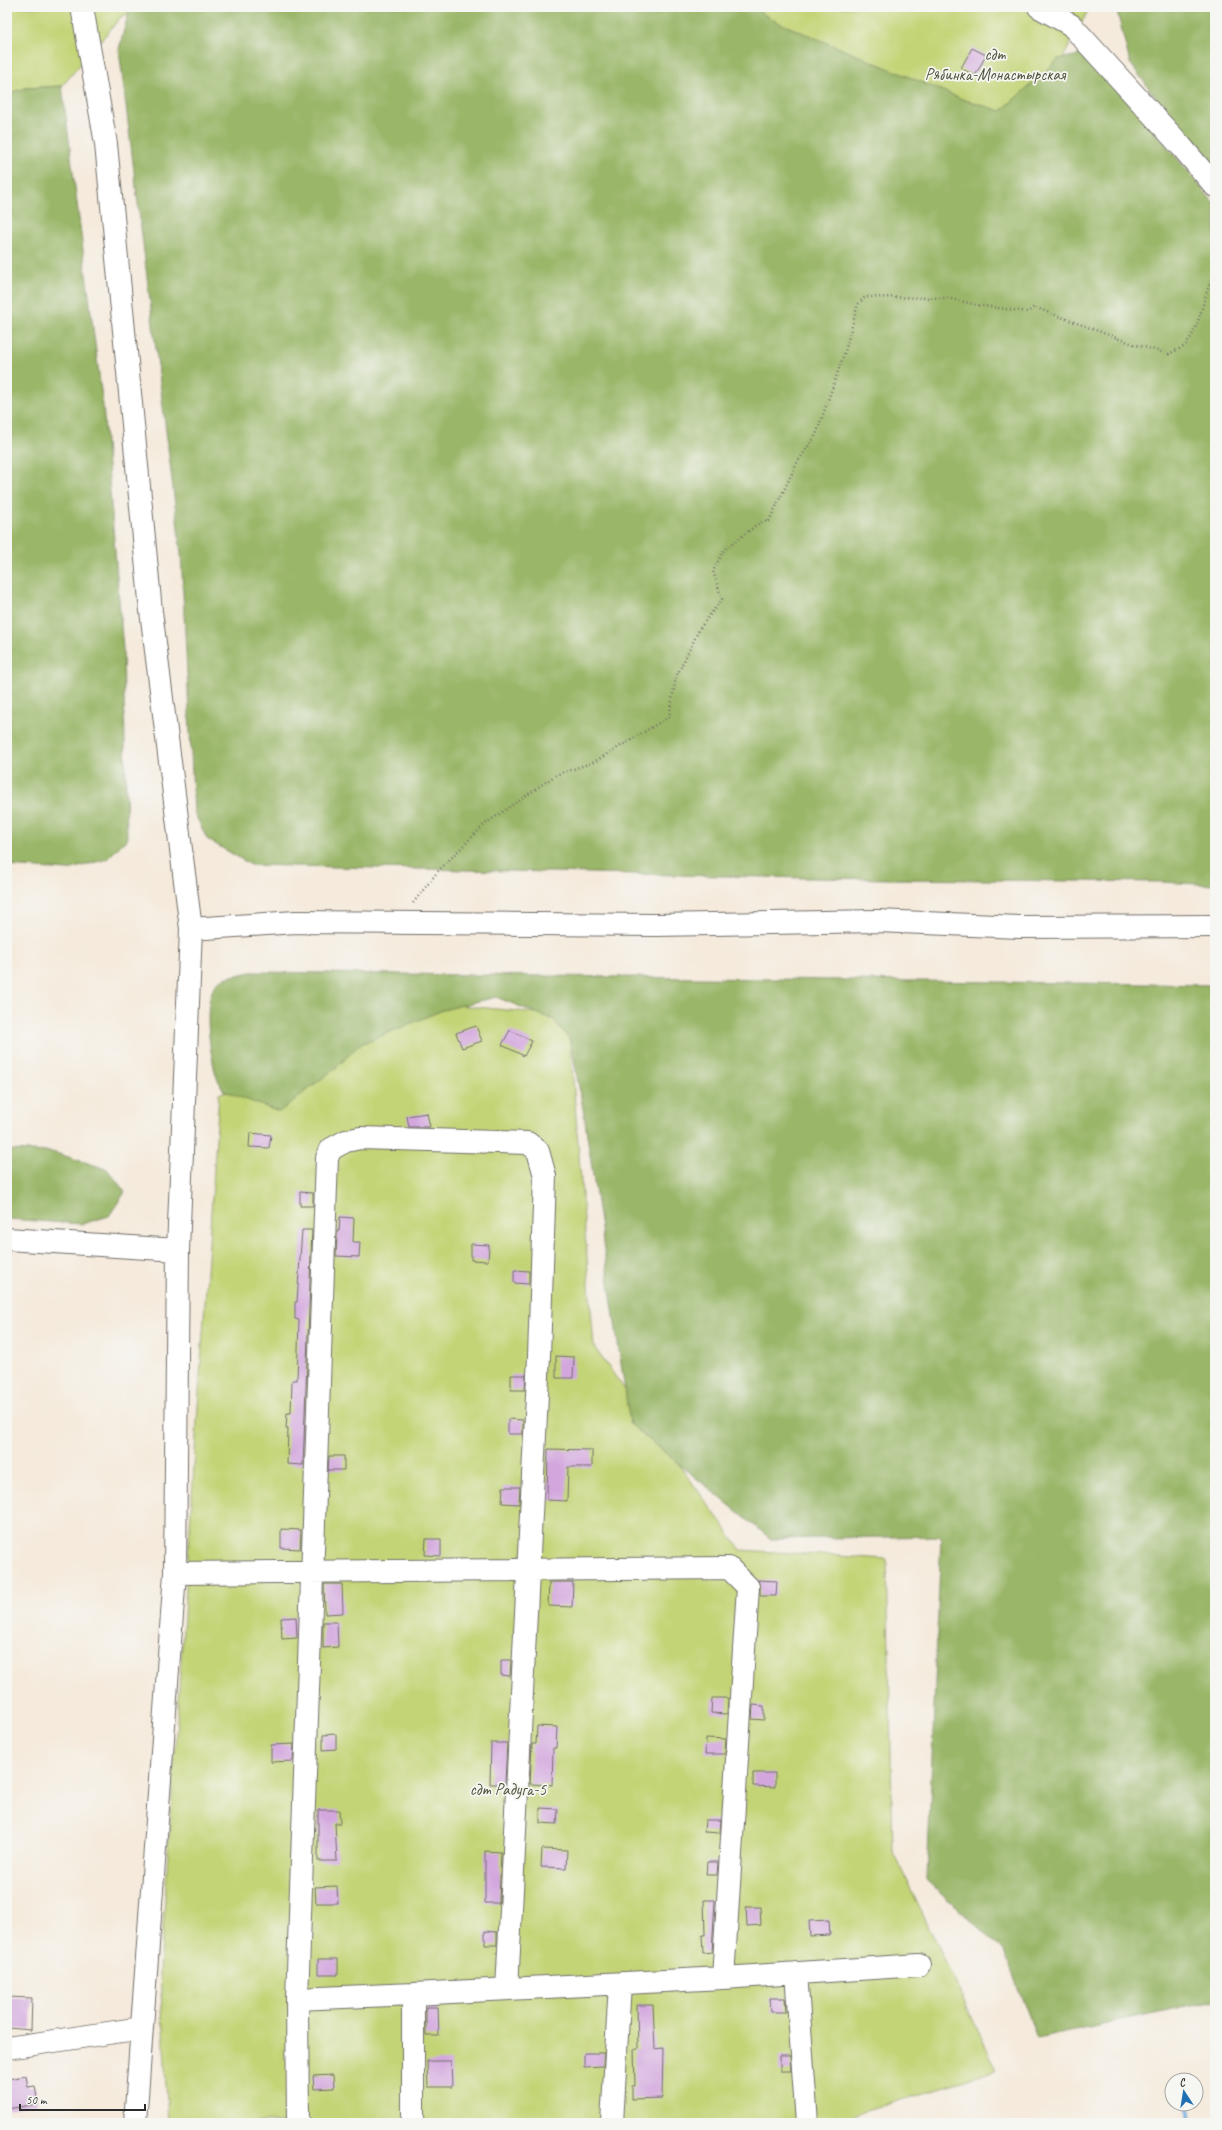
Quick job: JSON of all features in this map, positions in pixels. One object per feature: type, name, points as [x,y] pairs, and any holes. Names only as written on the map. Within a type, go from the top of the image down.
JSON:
[{"type":"street","points":[[82,7],[106,144],[151,611],[191,929],[178,1250],[175,1573],[135,2123]]},
{"type":"street","points":[[1039,7],[1071,24],[1215,186]]},
{"type":"street","points":[[191,929],[296,922],[655,925],[877,921],[1019,927],[1215,926]]},
{"type":"street","points":[[298,2123],[297,1999],[311,1572],[327,1158],[331,1149],[346,1141],[360,1138],[528,1143],[538,1151],[545,1176],[539,1356],[529,1570],[507,1989]]},
{"type":"street","points":[[7,1239],[178,1250]]},
{"type":"street","points":[[175,1573],[729,1568],[748,1587],[724,1978]]},
{"type":"street","points":[[297,1999],[724,1978],[920,1965]]},
{"type":"street","points":[[796,1973],[806,2123]]},
{"type":"street","points":[[612,2123],[620,1983]]},
{"type":"street","points":[[413,1994],[413,2123]]},
{"type":"street","points":[[7,2048],[142,2028]]},
{"type":"path","points":[[405,922],[412,905],[439,870],[485,824],[556,775],[594,762],[669,717],[676,677],[700,628],[722,599],[713,571],[724,550],[759,523],[769,521],[797,463],[816,435],[845,351],[858,304],[865,297],[948,298],[977,305],[1028,312],[1034,307],[1133,344],[1169,354],[1187,344],[1195,328],[1208,286],[1215,274]]},
{"type":"green space","points":[[7,7],[139,7],[121,17],[62,86],[26,88],[7,94]]},
{"type":"green space","points":[[130,7],[752,7],[775,21],[962,99],[1001,111],[1058,59],[1080,55],[1099,64],[1215,204],[1215,885],[1162,882],[805,878],[251,865],[207,839],[194,812],[181,553],[119,49]]},
{"type":"green space","name":"сдт Рябинка-Монастырская","points":[[691,7],[1090,7],[1021,137]]},
{"type":"green space","points":[[1116,7],[1215,7],[1215,166],[1202,159],[1130,63]]},
{"type":"green space","points":[[62,86],[103,406],[123,649],[127,839],[107,859],[68,870],[7,866],[7,94],[26,88]]},
{"type":"green space","points":[[250,972],[1215,985],[1215,2000],[1037,2038],[1004,1951],[927,1880],[941,1536],[771,1539],[630,1424],[583,1108],[570,1040],[554,1020],[496,997],[443,1010],[359,1045],[338,1066],[279,1112],[224,1091],[216,1076],[213,1062],[209,1038],[208,1012],[213,990],[221,980]]},
{"type":"green space","name":"сдт Радуга-5","points":[[435,1003],[568,1016],[594,1347],[741,1550],[887,1559],[893,1852],[997,2070],[847,2117],[840,2123],[168,2123],[160,1973],[219,1094]]},
{"type":"green space","points":[[7,1150],[52,1152],[107,1169],[125,1192],[109,1216],[82,1224],[7,1219]]},
{"type":"building","points":[[972,48],[986,55],[975,76],[961,68]]},
{"type":"building","points":[[476,1026],[482,1041],[462,1048],[456,1033]]},
{"type":"building","points":[[510,1030],[532,1041],[524,1056],[502,1045]]},
{"type":"building","points":[[427,1113],[430,1127],[409,1127],[407,1116]]},
{"type":"building","points":[[250,1133],[271,1135],[269,1148],[249,1147]]},
{"type":"building","points":[[300,1192],[313,1193],[313,1206],[300,1206]]},
{"type":"building","points":[[340,1217],[354,1218],[353,1242],[360,1242],[359,1257],[336,1256],[337,1231],[339,1231]]},
{"type":"building","points":[[302,1230],[312,1230],[303,1465],[287,1464],[288,1428],[286,1428],[287,1413],[291,1413],[292,1380],[297,1380],[299,1320],[295,1319],[295,1302],[297,1302]]},
{"type":"building","points":[[471,1244],[489,1245],[488,1261],[471,1260]]},
{"type":"building","points":[[514,1270],[529,1271],[529,1284],[514,1283]]},
{"type":"building","points":[[556,1356],[574,1357],[573,1378],[556,1378]]},
{"type":"building","points":[[511,1375],[526,1375],[525,1390],[511,1390]]},
{"type":"building","points":[[508,1419],[523,1420],[523,1434],[508,1434]]},
{"type":"building","points":[[548,1449],[592,1450],[592,1467],[568,1467],[567,1501],[547,1500]]},
{"type":"building","points":[[329,1456],[344,1456],[344,1470],[328,1470]]},
{"type":"building","points":[[503,1487],[520,1487],[519,1504],[502,1503]]},
{"type":"building","points":[[281,1529],[301,1530],[300,1549],[281,1548]]},
{"type":"building","points":[[426,1539],[441,1539],[441,1556],[425,1555]]},
{"type":"building","points":[[758,1580],[777,1581],[776,1596],[760,1596]]},
{"type":"building","points":[[549,1582],[573,1582],[572,1607],[548,1606]]},
{"type":"building","points":[[324,1584],[342,1584],[343,1613],[325,1614]]},
{"type":"building","points":[[296,1617],[297,1638],[282,1639],[281,1618]]},
{"type":"building","points":[[323,1622],[337,1622],[338,1647],[323,1648]]},
{"type":"building","points":[[501,1660],[511,1660],[510,1676],[501,1675]]},
{"type":"building","points":[[712,1698],[728,1698],[727,1714],[711,1713]]},
{"type":"building","points":[[753,1705],[764,1706],[764,1720],[752,1719]]},
{"type":"building","points":[[537,1726],[557,1727],[556,1748],[553,1748],[552,1785],[530,1784],[532,1744],[536,1744]]},
{"type":"building","points":[[336,1734],[336,1749],[323,1750],[323,1735]]},
{"type":"building","points":[[706,1738],[726,1739],[725,1754],[705,1754]]},
{"type":"building","points":[[491,1743],[507,1743],[505,1784],[490,1784]]},
{"type":"building","points":[[294,1744],[293,1761],[271,1762],[271,1745]]},
{"type":"building","points":[[753,1773],[775,1773],[775,1787],[753,1786]]},
{"type":"building","points":[[540,1808],[558,1809],[557,1824],[540,1823]]},
{"type":"building","points":[[318,1810],[339,1810],[340,1823],[335,1823],[337,1861],[318,1861]]},
{"type":"building","points":[[705,1820],[721,1820],[720,1833],[704,1832]]},
{"type":"building","points":[[542,1849],[567,1850],[566,1868],[541,1867]]},
{"type":"building","points":[[485,1851],[501,1852],[499,1903],[485,1903]]},
{"type":"building","points":[[707,1862],[718,1862],[717,1875],[706,1875]]},
{"type":"building","points":[[337,1886],[338,1903],[316,1903],[315,1887]]},
{"type":"building","points":[[704,1900],[715,1900],[712,1952],[703,1953],[702,1935],[705,1935]]},
{"type":"building","points":[[746,1907],[760,1907],[761,1925],[747,1926]]},
{"type":"building","points":[[829,1920],[830,1935],[810,1936],[809,1921]]},
{"type":"building","points":[[485,1931],[497,1932],[497,1945],[485,1945]]},
{"type":"building","points":[[318,1959],[338,1959],[338,1975],[318,1975]]},
{"type":"building","points":[[7,1997],[32,1998],[31,2030],[7,2028]]},
{"type":"building","points":[[770,1998],[785,1998],[786,2012],[771,2012]]},
{"type":"building","points":[[637,2005],[653,2005],[655,2049],[663,2048],[662,2098],[632,2099],[632,2086],[635,2086],[634,2049],[638,2049]]},
{"type":"building","points":[[426,2007],[438,2007],[439,2036],[426,2036]]},
{"type":"building","points":[[584,2053],[604,2053],[603,2066],[584,2067]]},
{"type":"building","points":[[780,2056],[790,2056],[791,2071],[780,2071]]},
{"type":"building","points":[[427,2061],[451,2061],[452,2087],[428,2087]]},
{"type":"building","points":[[333,2075],[334,2088],[314,2089],[313,2076]]},
{"type":"building","points":[[26,2076],[28,2087],[35,2086],[38,2104],[7,2109],[7,2079]]},
{"type":"waterway","points":[[1189,2112],[1191,2123]]}]
